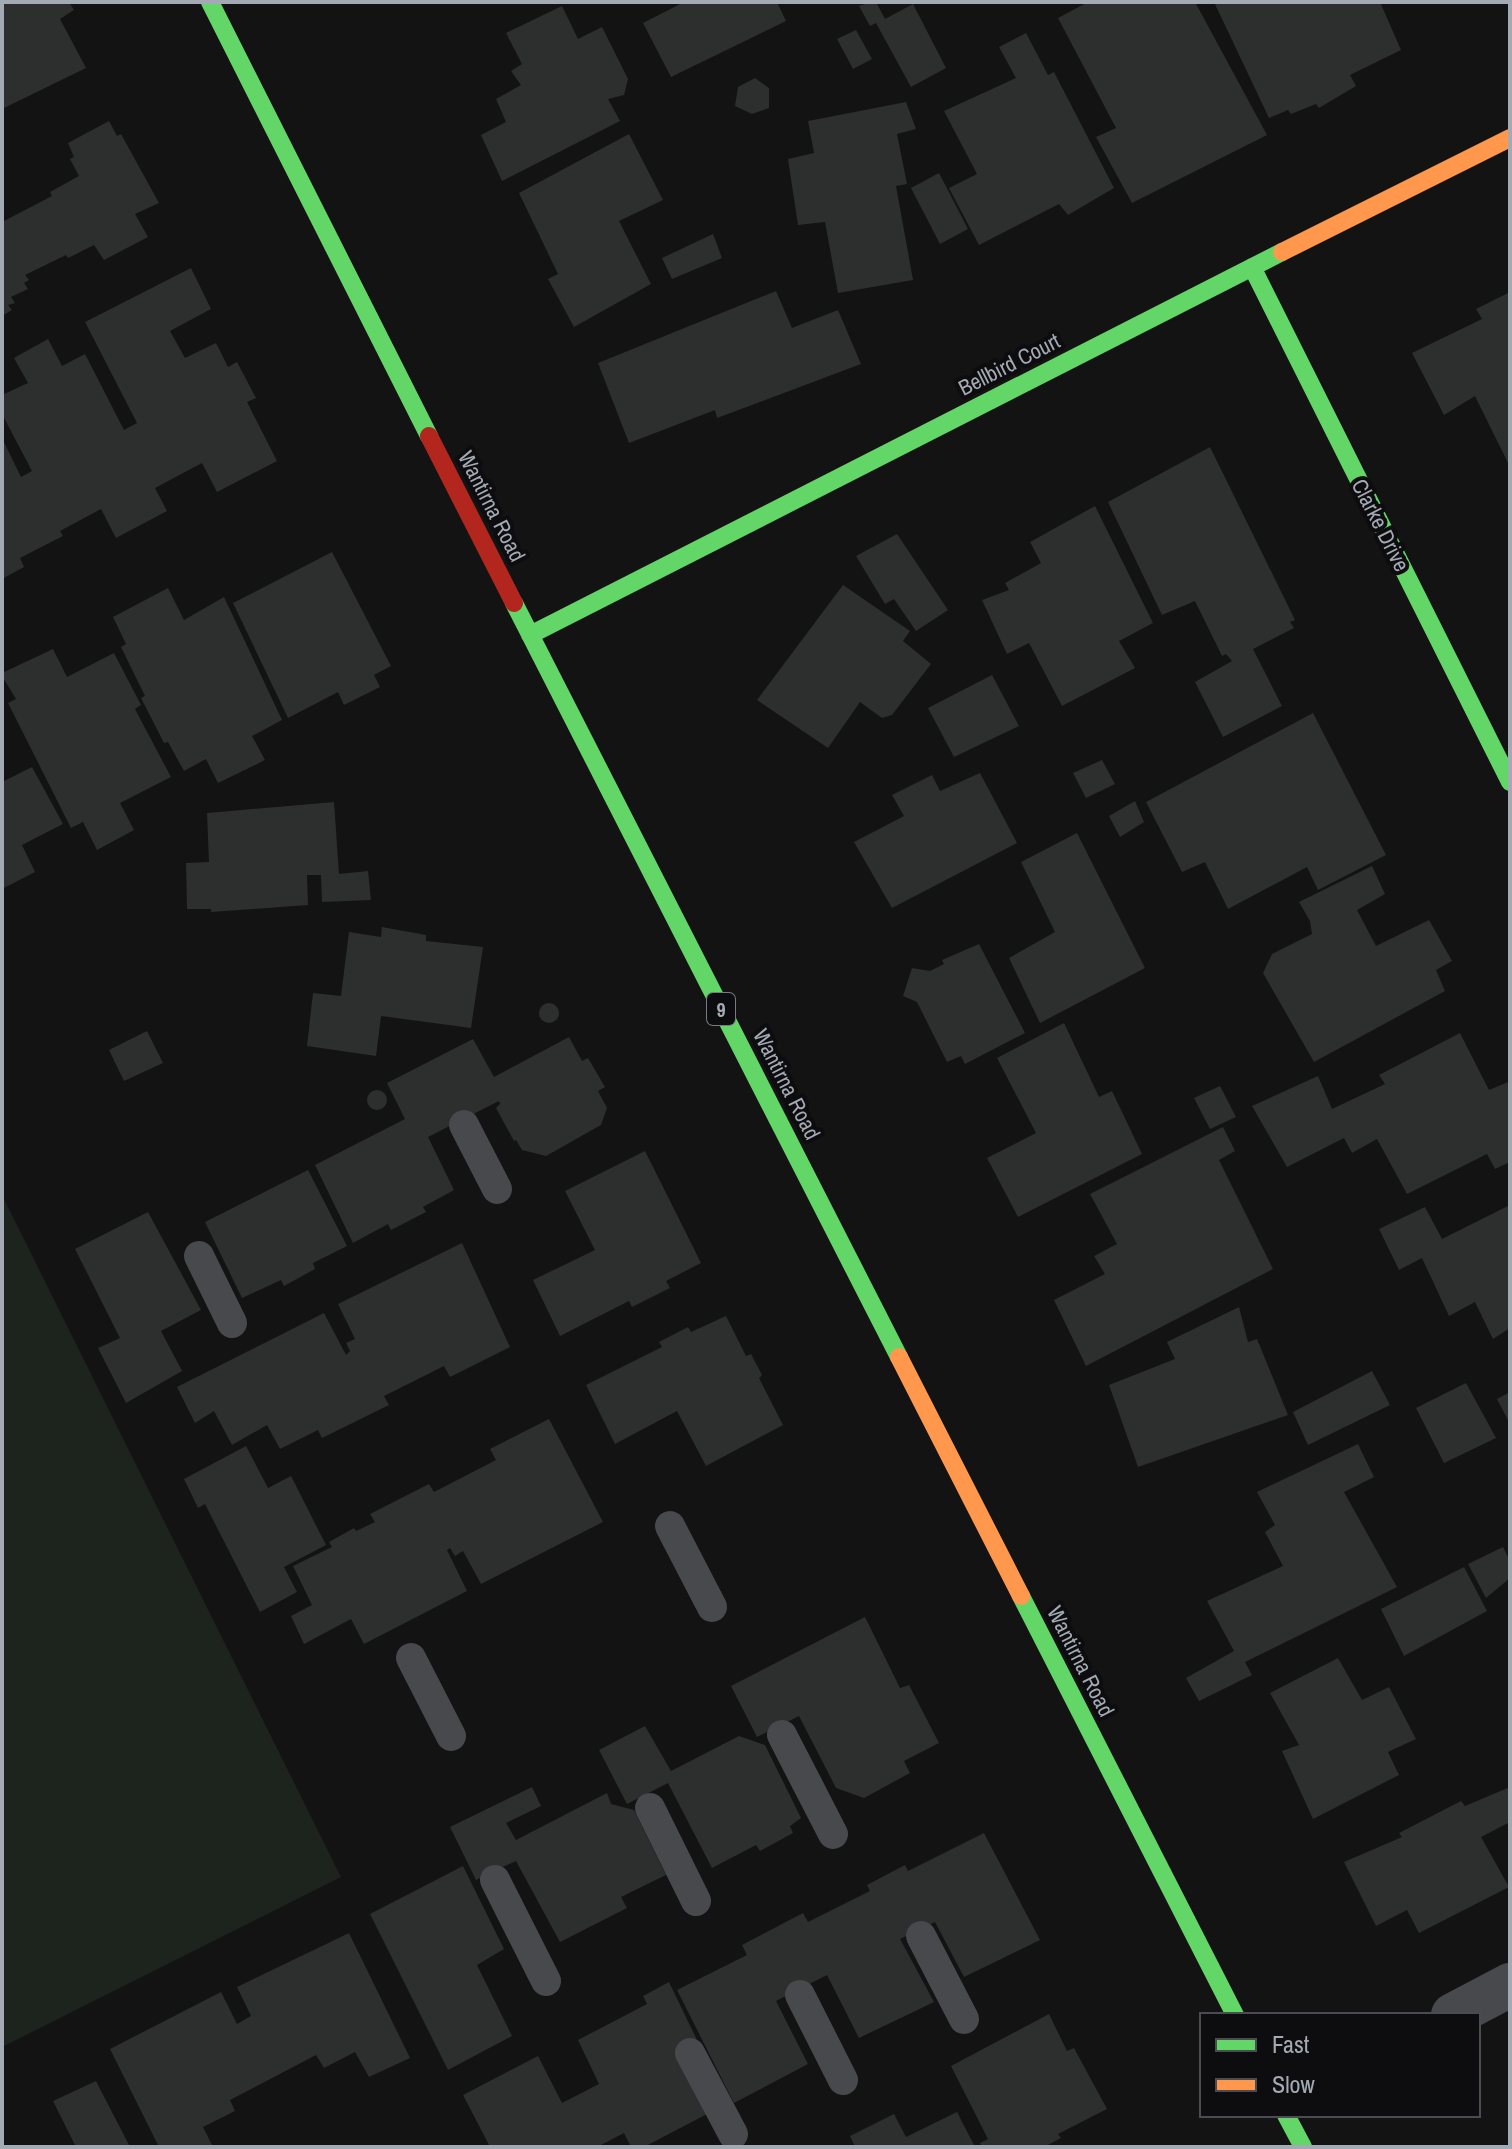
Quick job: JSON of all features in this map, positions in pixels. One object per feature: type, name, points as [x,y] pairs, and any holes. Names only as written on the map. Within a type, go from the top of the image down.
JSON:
[{"type":"main road","name":"Wantirna Road","points":[[210,2],[1234,2013]]},
{"type":"main road","name":"Bellbird Court","points":[[530,635],[1510,138]]},
{"type":"main road","name":"Clarke Drive","points":[[1252,267],[1510,782]]},
{"type":"main road","points":[[1287,2117],[1303,2147]]},
{"type":"street","points":[[1457,2013],[1510,1985]]},
{"type":"lane","points":[[464,1125],[497,1189]]},
{"type":"lane","points":[[199,1256],[232,1323]]},
{"type":"lane","points":[[670,1526],[712,1607]]},
{"type":"lane","points":[[411,1658],[451,1736]]},
{"type":"lane","points":[[782,1735],[833,1834]]},
{"type":"lane","points":[[650,1808],[696,1901]]},
{"type":"lane","points":[[495,1880],[546,1981]]},
{"type":"lane","points":[[921,1936],[964,2019]]},
{"type":"lane","points":[[800,1995],[843,2080]]},
{"type":"lane","points":[[690,2053],[733,2134]]},
{"type":"shaded area","points":[[2,1195],[341,1877],[2,2047]]},
{"type":"building","points":[[2,2],[69,2],[74,10],[60,19],[86,68],[2,109]]},
{"type":"building","points":[[684,2],[777,2],[786,21],[671,77],[643,23]]},
{"type":"building","points":[[876,2],[885,19],[913,4],[946,68],[911,87],[876,23],[870,26],[859,6]]},
{"type":"building","points":[[1088,2],[1195,2],[1267,135],[1132,203],[1096,137],[1116,128],[1058,18]]},
{"type":"building","points":[[1214,2],[1380,2],[1401,50],[1350,75],[1356,86],[1319,108],[1316,104],[1291,114],[1288,110],[1269,118]]},
{"type":"building","points":[[562,6],[578,39],[602,27],[628,79],[624,95],[608,99],[620,121],[502,181],[481,135],[506,122],[496,99],[521,85],[511,71],[522,64],[506,33]]},
{"type":"building","points":[[856,30],[872,59],[853,69],[837,39]]},
{"type":"building","points":[[1026,33],[1048,75],[1054,72],[1114,188],[1068,215],[1059,204],[979,245],[949,188],[977,174],[944,111],[1016,78],[999,47]]},
{"type":"building","points":[[755,78],[769,88],[769,108],[752,114],[735,106],[738,87]]},
{"type":"building","points":[[906,102],[916,129],[897,134],[907,184],[896,186],[913,280],[838,293],[825,222],[798,225],[788,159],[814,153],[808,121]]},
{"type":"building","points":[[109,121],[117,136],[121,134],[159,203],[135,214],[148,237],[104,260],[94,245],[25,275],[29,280],[24,283],[28,289],[11,297],[15,303],[8,305],[12,310],[2,316],[2,222],[52,196],[50,192],[79,176],[70,159],[74,157],[68,143]]},
{"type":"building","points":[[629,134],[663,200],[619,221],[651,284],[574,327],[548,279],[558,274],[519,193]]},
{"type":"building","points":[[939,173],[968,229],[940,244],[911,188]]},
{"type":"building","points":[[713,234],[722,258],[672,279],[662,258]]},
{"type":"building","points":[[191,268],[211,309],[170,331],[185,358],[216,343],[228,367],[237,362],[256,398],[247,402],[277,461],[217,492],[202,463],[155,488],[167,511],[116,538],[101,509],[60,531],[63,536],[20,558],[24,567],[2,579],[2,438],[21,477],[32,471],[2,414],[2,395],[28,383],[14,358],[48,339],[62,366],[85,354],[124,430],[137,423],[85,322]]},
{"type":"building","points":[[776,291],[792,328],[838,310],[861,364],[717,418],[715,410],[629,443],[598,363]]},
{"type":"building","points":[[1510,292],[1510,467],[1475,396],[1444,415],[1412,353],[1482,319],[1476,309]]},
{"type":"building","points":[[1210,447],[1295,620],[1290,622],[1294,628],[1253,649],[1282,706],[1223,737],[1195,682],[1232,661],[1226,654],[1222,656],[1195,601],[1162,615],[1108,502]]},
{"type":"building","points":[[1095,506],[1153,623],[1119,641],[1135,668],[1062,706],[1029,643],[1007,654],[982,600],[1009,590],[1005,583],[1041,563],[1030,542]]},
{"type":"building","points":[[897,534],[948,610],[916,631],[894,599],[885,604],[856,556]]},
{"type":"building","points":[[332,552],[391,666],[374,675],[380,687],[344,705],[338,692],[288,718],[233,603]]},
{"type":"building","points":[[843,585],[910,631],[903,641],[931,664],[892,715],[882,718],[860,702],[828,748],[757,700]]},
{"type":"building","points":[[168,588],[184,620],[224,597],[282,720],[252,736],[265,760],[218,783],[206,759],[184,771],[168,742],[164,743],[141,698],[145,696],[121,647],[126,644],[113,617]]},
{"type":"building","points":[[53,649],[67,677],[114,653],[141,705],[135,709],[171,777],[120,803],[134,830],[97,850],[83,822],[71,828],[8,703],[16,699],[2,676],[2,673]]},
{"type":"building","points":[[992,675],[1019,726],[954,757],[928,708]]},
{"type":"building","points":[[1313,713],[1386,855],[1318,890],[1307,867],[1228,909],[1205,862],[1182,872],[1146,802]]},
{"type":"building","points":[[1102,760],[1115,784],[1086,798],[1073,773]]},
{"type":"building","points":[[32,767],[63,824],[22,845],[35,872],[2,889],[2,782]]},
{"type":"building","points":[[980,773],[1017,843],[892,908],[854,842],[904,816],[892,795],[932,775],[940,791]]},
{"type":"building","points":[[1135,801],[1144,822],[1120,837],[1109,816]]},
{"type":"building","points":[[334,802],[339,874],[368,871],[371,900],[322,902],[321,875],[307,875],[308,905],[211,912],[211,909],[187,909],[186,863],[209,862],[207,813]]},
{"type":"building","points":[[1077,833],[1145,968],[1040,1023],[1009,958],[1055,932],[1021,862]]},
{"type":"building","points":[[1372,866],[1385,894],[1357,910],[1376,946],[1429,920],[1452,961],[1436,970],[1445,991],[1314,1062],[1263,973],[1272,954],[1312,934],[1310,921],[1299,902]]},
{"type":"building","points":[[382,927],[426,935],[426,941],[483,947],[471,1028],[381,1016],[376,1056],[307,1046],[313,993],[341,996],[349,932],[381,937]]},
{"type":"building","points":[[979,944],[1025,1033],[965,1064],[961,1056],[947,1062],[917,1002],[903,996],[912,968],[930,971],[944,964],[942,960]]},
{"type":"building","points":[[549,1003],[556,1006],[559,1013],[556,1020],[549,1023],[542,1020],[539,1013],[542,1006]]},
{"type":"building","points":[[1064,1023],[1099,1097],[1112,1091],[1142,1154],[1018,1217],[987,1158],[1036,1133],[997,1058]]},
{"type":"building","points":[[147,1031],[163,1063],[124,1081],[109,1050]]},
{"type":"building","points":[[1460,1033],[1489,1090],[1508,1082],[1510,1086],[1510,1162],[1495,1169],[1487,1154],[1407,1194],[1377,1139],[1352,1153],[1344,1138],[1287,1167],[1252,1106],[1318,1076],[1332,1109],[1385,1084],[1379,1075]]},
{"type":"building","points":[[569,1037],[582,1061],[588,1058],[605,1087],[598,1091],[607,1108],[601,1125],[546,1156],[522,1150],[514,1141],[496,1108],[499,1101],[428,1137],[454,1190],[423,1207],[426,1212],[391,1230],[388,1224],[353,1243],[315,1165],[405,1119],[387,1083],[473,1039],[494,1077]]},
{"type":"building","points":[[1220,1086],[1236,1117],[1210,1129],[1194,1098]]},
{"type":"building","points":[[377,1090],[384,1093],[387,1100],[384,1107],[377,1110],[370,1107],[367,1100],[370,1093]]},
{"type":"building","points":[[1223,1127],[1235,1151],[1219,1160],[1273,1269],[1086,1366],[1054,1300],[1105,1274],[1094,1256],[1117,1244],[1090,1194]]},
{"type":"building","points":[[645,1151],[701,1263],[666,1281],[670,1288],[632,1307],[629,1301],[560,1336],[533,1280],[595,1250],[565,1191]]},
{"type":"building","points":[[308,1170],[347,1246],[313,1263],[315,1269],[284,1286],[281,1280],[242,1298],[205,1222]]},
{"type":"building","points":[[1510,1205],[1510,1328],[1493,1339],[1475,1302],[1449,1316],[1422,1258],[1399,1270],[1379,1229],[1425,1207],[1442,1239]]},
{"type":"building","points":[[148,1212],[201,1310],[161,1331],[182,1371],[126,1403],[98,1348],[120,1338],[75,1249]]},
{"type":"building","points":[[462,1243],[510,1347],[450,1377],[444,1366],[384,1396],[389,1405],[322,1438],[318,1430],[280,1449],[267,1425],[232,1445],[214,1411],[195,1423],[177,1387],[324,1313],[346,1355],[350,1351],[346,1343],[355,1339],[338,1304]]},
{"type":"building","points":[[1239,1307],[1248,1342],[1257,1339],[1288,1415],[1138,1467],[1109,1385],[1175,1359],[1167,1342]]},
{"type":"building","points":[[726,1316],[746,1356],[751,1354],[762,1375],[759,1378],[783,1425],[706,1466],[677,1411],[615,1444],[586,1385],[662,1347],[659,1342],[688,1327],[691,1332]]},
{"type":"building","points":[[1372,1371],[1390,1405],[1308,1445],[1293,1412]]},
{"type":"building","points":[[1466,1383],[1496,1438],[1444,1463],[1416,1408]]},
{"type":"building","points":[[1510,1392],[1510,1424],[1497,1399]]},
{"type":"building","points":[[549,1419],[603,1522],[481,1584],[463,1551],[455,1556],[450,1548],[447,1550],[467,1591],[364,1644],[351,1619],[304,1644],[291,1616],[312,1605],[293,1566],[332,1547],[329,1542],[354,1528],[356,1531],[375,1522],[370,1514],[429,1484],[434,1492],[496,1460],[490,1449]]},
{"type":"building","points":[[1358,1444],[1374,1477],[1344,1492],[1397,1587],[1245,1662],[1252,1675],[1199,1701],[1186,1678],[1234,1651],[1207,1601],[1283,1566],[1265,1532],[1275,1525],[1257,1492]]},
{"type":"building","points":[[246,1446],[268,1488],[291,1476],[326,1545],[284,1567],[297,1592],[260,1612],[205,1504],[198,1508],[184,1479]]},
{"type":"building","points":[[1503,1547],[1510,1561],[1510,1578],[1486,1598],[1468,1564]]},
{"type":"building","points":[[1464,1567],[1487,1611],[1404,1656],[1381,1609]]},
{"type":"building","points":[[865,1617],[900,1688],[909,1685],[939,1743],[904,1761],[910,1773],[864,1798],[836,1788],[799,1716],[757,1737],[731,1686]]},
{"type":"building","points":[[1338,1658],[1362,1700],[1389,1687],[1416,1739],[1388,1752],[1399,1775],[1313,1819],[1282,1751],[1299,1745],[1270,1693]]},
{"type":"building","points":[[645,1726],[671,1771],[739,1736],[765,1745],[801,1818],[790,1826],[793,1833],[760,1851],[756,1845],[712,1868],[668,1783],[627,1804],[599,1750]]},
{"type":"building","points":[[532,1787],[541,1806],[506,1823],[516,1840],[607,1793],[611,1804],[634,1810],[666,1875],[621,1897],[627,1908],[560,1942],[516,1861],[476,1880],[450,1827]]},
{"type":"building","points":[[1510,1787],[1510,1822],[1481,1837],[1509,1887],[1419,1933],[1407,1910],[1376,1926],[1344,1862],[1402,1837],[1399,1833],[1461,1801],[1465,1806]]},
{"type":"building","points":[[984,1833],[1040,1940],[964,1977],[935,1922],[900,1939],[934,2002],[859,2038],[827,1975],[776,2001],[808,2064],[734,2103],[677,1990],[747,1955],[742,1945],[803,1913],[808,1922],[870,1891],[867,1885],[905,1865],[908,1871]]},
{"type":"building","points":[[463,1866],[504,1949],[477,1965],[512,2036],[448,2070],[370,1914]]},
{"type":"building","points":[[349,1933],[410,2058],[369,2077],[355,2052],[324,2068],[316,2055],[230,2100],[235,2111],[203,2127],[213,2147],[159,2147],[110,2049],[221,1992],[237,2024],[251,2016],[237,1987]]},
{"type":"building","points":[[669,1982],[698,2042],[709,2113],[644,2147],[631,2147],[624,2133],[597,2147],[490,2147],[463,2095],[538,2056],[562,2103],[599,2084],[578,2040],[647,2004],[643,1996]]},
{"type":"building","points":[[1049,2014],[1067,2051],[1074,2048],[1107,2109],[1058,2134],[1061,2138],[1044,2147],[982,2147],[980,2143],[988,2139],[951,2066]]},
{"type":"building","points":[[96,2081],[130,2147],[76,2147],[53,2101]]},
{"type":"building","points":[[957,2112],[975,2147],[855,2147],[850,2136],[894,2114],[906,2137]]},
{"type":"traffic: fast","points":[[210,2],[429,436]]},
{"type":"traffic: fast","points":[[530,635],[1282,252]]},
{"type":"traffic: fast","points":[[1252,267],[1510,782]]},
{"type":"traffic: fast","points":[[514,603],[899,1357]]},
{"type":"traffic: fast","points":[[1021,1596],[1234,2013]]},
{"type":"traffic: fast","points":[[1287,2117],[1303,2147]]},
{"type":"traffic: slow","points":[[1282,252],[1510,138]]},
{"type":"traffic: slow","points":[[899,1357],[1021,1596]]},
{"type":"traffic: jam","points":[[429,436],[514,603]]}]
